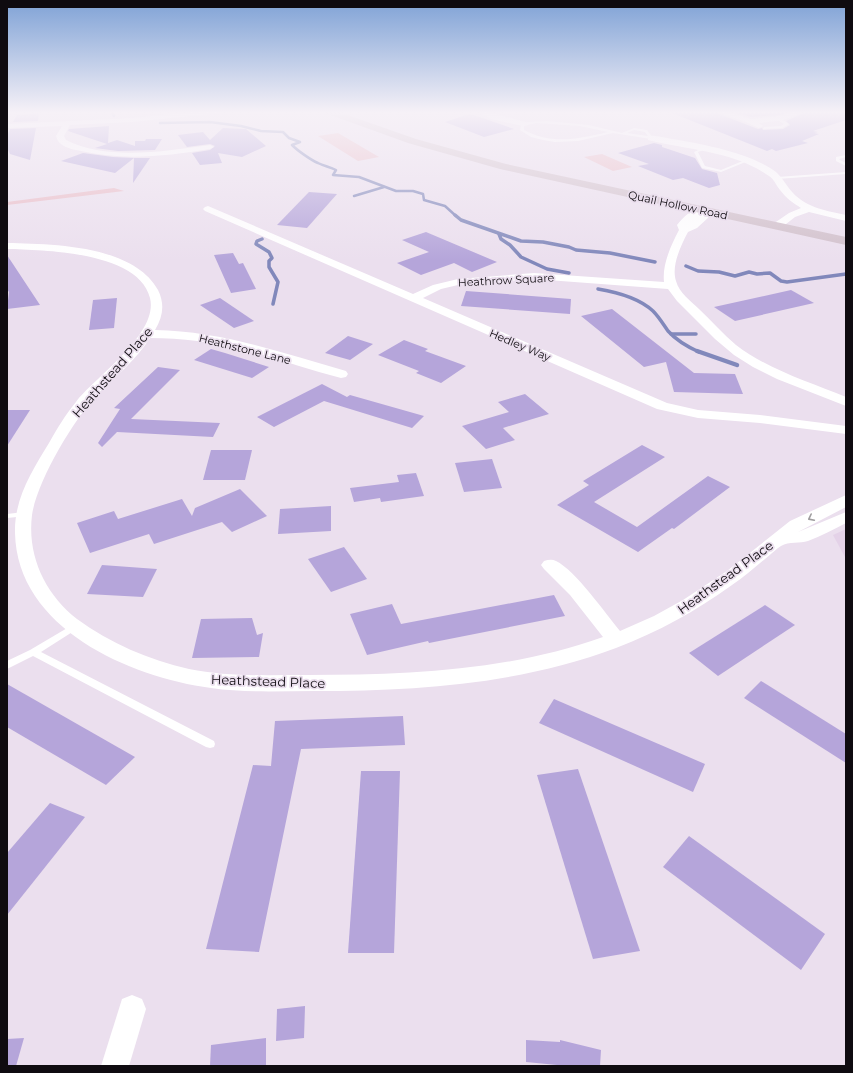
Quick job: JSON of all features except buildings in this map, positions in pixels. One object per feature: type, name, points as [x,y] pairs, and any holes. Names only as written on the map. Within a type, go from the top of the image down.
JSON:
[{"type":"main road","name":"Quail Hollow Road","points":[[484,161],[504,167],[846,241]]},
{"type":"street","points":[[746,161],[770,172],[777,178],[786,192],[810,208],[846,218]]},
{"type":"street","points":[[777,226],[792,215],[810,208]]},
{"type":"street","name":"Hedley Way","points":[[208,209],[677,411],[698,415],[759,419],[846,430]]},
{"type":"street","points":[[703,210],[704,217],[684,230],[674,253],[669,276],[672,286],[678,295],[721,338],[746,357],[779,374],[846,402]]},
{"type":"street","name":"Heathstead Place","points":[[7,246],[54,248],[78,251],[118,262],[131,268],[146,281],[156,298],[157,314],[148,334],[82,404],[70,420],[31,487],[26,502],[23,525],[24,541],[28,561],[36,582],[48,603],[74,627],[125,655],[165,670],[205,679],[239,682],[339,684],[398,681],[502,671],[569,656],[646,628],[692,604],[796,526],[846,500]]},
{"type":"street","name":"Heathrow Square","points":[[414,298],[437,287],[458,282],[534,276],[550,276],[640,285],[672,286]]},
{"type":"street","name":"Heathstone Lane","points":[[148,334],[184,334],[212,338],[341,374]]},
{"type":"street","name":"Heathstead Place","points":[[778,539],[802,537],[846,517]]},
{"type":"street","points":[[550,565],[559,571],[616,640]]},
{"type":"street","points":[[115,1066],[132,1009]]},
{"type":"lane","points":[[701,161],[704,167],[721,171],[746,161]]},
{"type":"lane","points":[[777,178],[846,173]]},
{"type":"lane","points":[[7,516],[24,514]]},
{"type":"lane","points":[[7,666],[74,627]]},
{"type":"lane","points":[[33,652],[210,744]]},
{"type":"shaded area","points":[[592,161],[618,161],[632,167],[613,171]]},
{"type":"shaded area","points":[[114,188],[124,191],[7,205],[7,202]]},
{"type":"shaded area","points":[[846,529],[846,559],[833,535]]},
{"type":"waterway","points":[[314,161],[336,170],[333,175],[359,177],[396,191],[413,191],[423,194],[424,200],[445,206],[456,216]]},
{"type":"waterway","points":[[354,196],[384,187]]},
{"type":"waterway","points":[[455,215],[461,220],[521,241],[543,242],[569,247],[576,250],[610,253],[655,262]]},
{"type":"waterway","points":[[499,234],[501,239],[510,245],[521,257],[547,269],[569,273]]},
{"type":"waterway","points":[[262,239],[257,241],[256,244],[269,252],[272,258],[269,261],[269,267],[278,282],[273,304]]},
{"type":"waterway","points":[[686,266],[698,271],[719,272],[735,276],[749,272],[757,274],[770,273],[781,281],[787,282],[846,274]]},
{"type":"waterway","points":[[598,289],[620,294],[641,302],[653,311],[671,334]]},
{"type":"waterway","points":[[671,334],[696,334]]},
{"type":"waterway","points":[[671,334],[687,346],[697,351]]},
{"type":"waterway","points":[[697,351],[737,365]]}]
